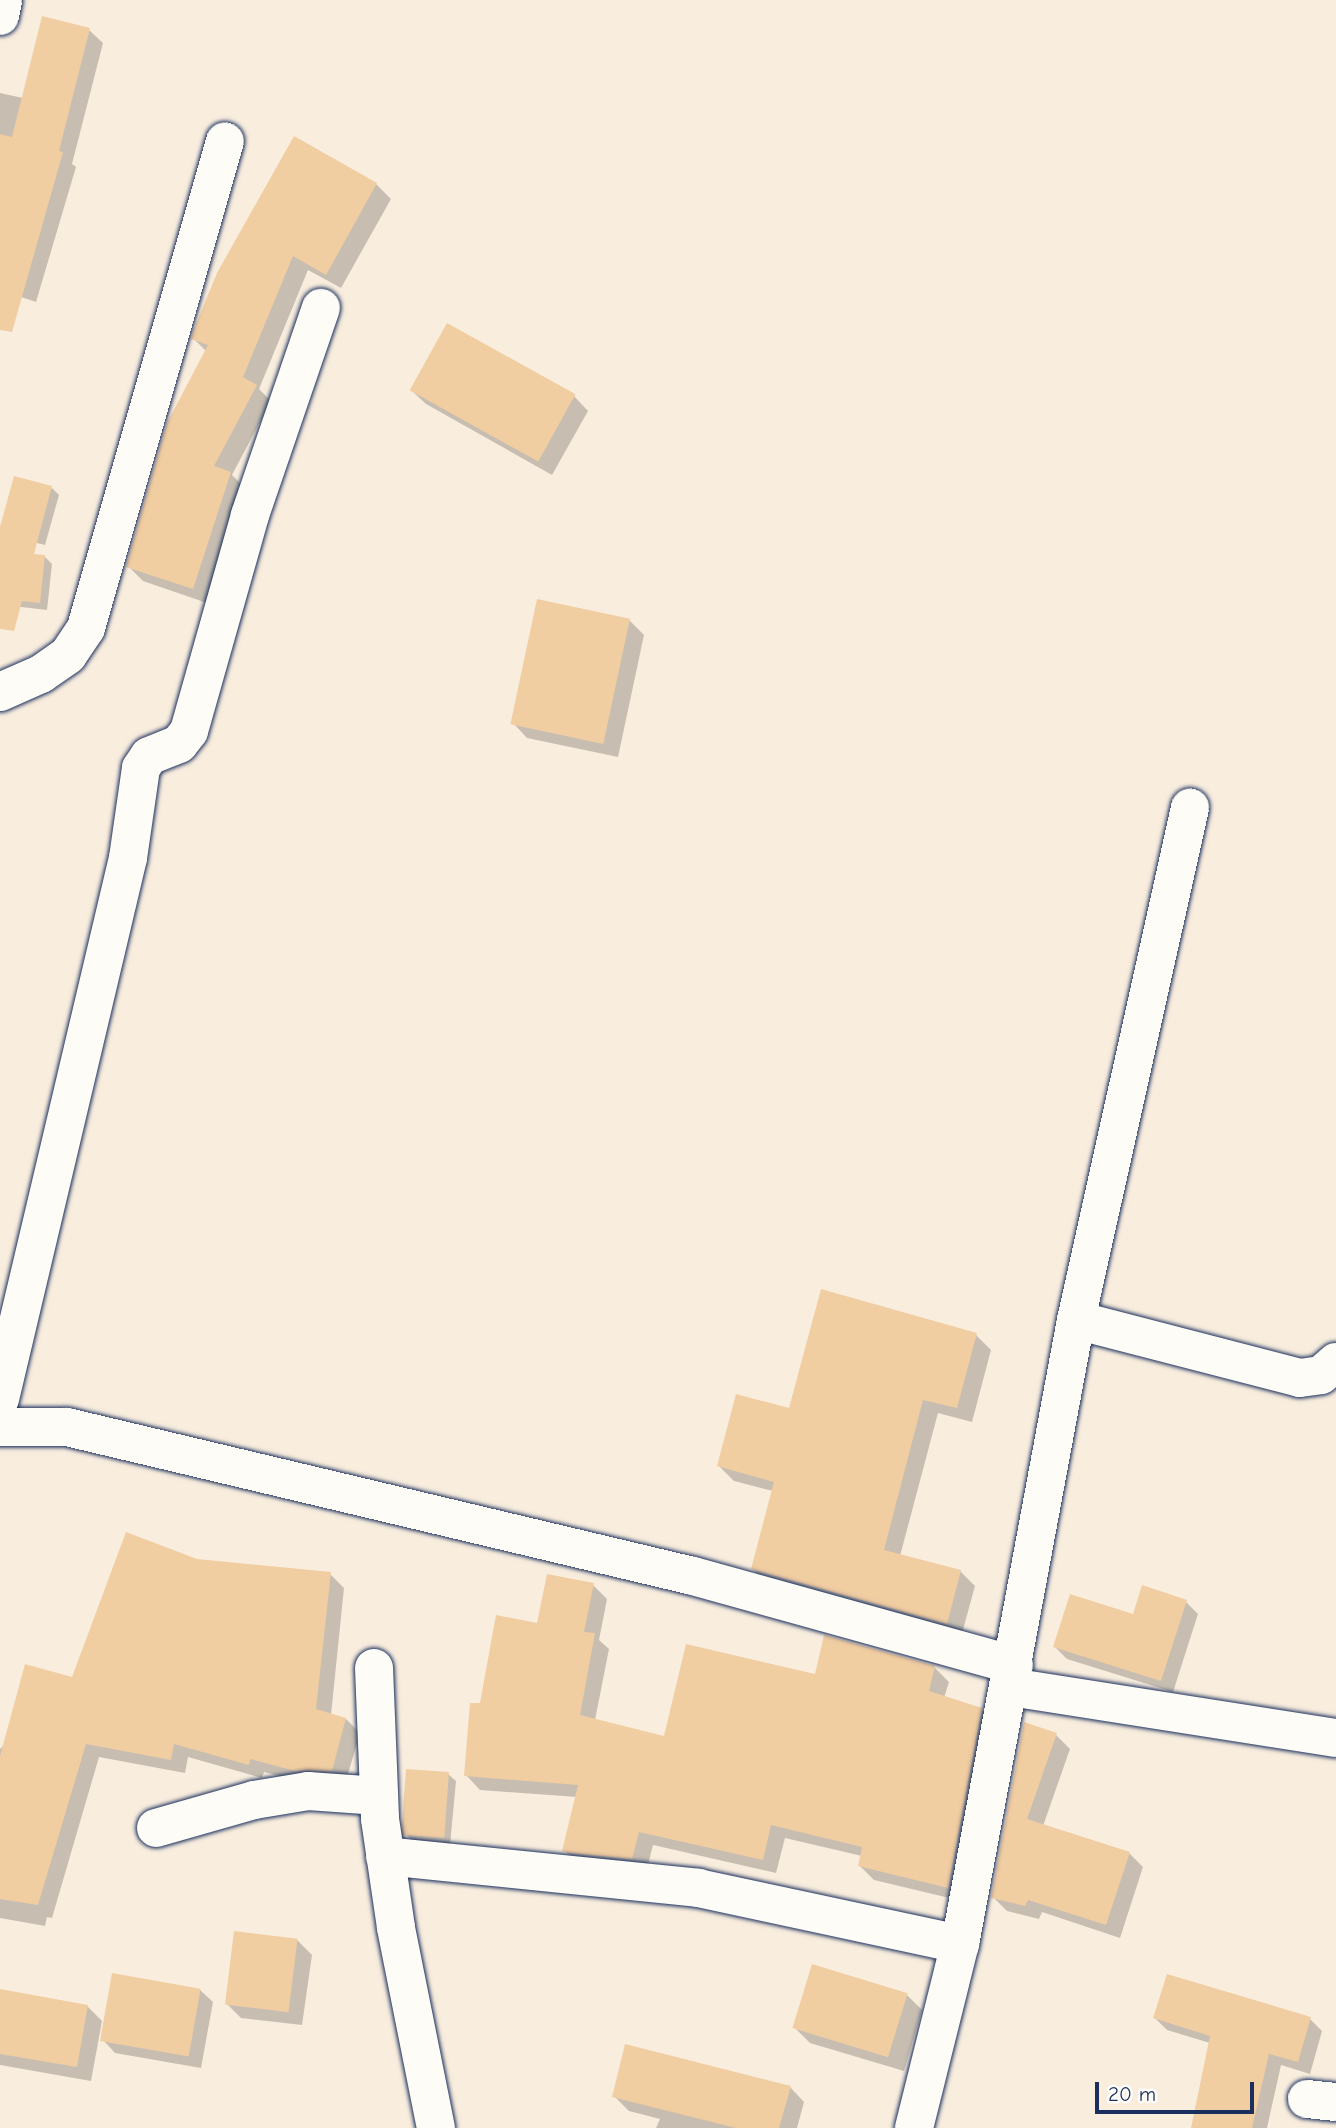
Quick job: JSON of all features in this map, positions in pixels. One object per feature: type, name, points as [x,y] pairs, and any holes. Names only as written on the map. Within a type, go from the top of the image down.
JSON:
[{"type":"street","points":[[0,16],[3,0]]},
{"type":"street","points":[[0,692],[59,661],[86,628],[225,141]]},
{"type":"street","points":[[0,1399],[128,858],[141,768],[149,755],[179,744],[189,731],[250,515],[321,308]]},
{"type":"street","points":[[914,2128],[960,1944],[1012,1676],[1076,1320],[1190,808]]},
{"type":"street","points":[[1076,1320],[1300,1378],[1321,1376],[1336,1362]]},
{"type":"street","points":[[0,1427],[67,1427],[693,1576],[1012,1676],[1336,1738]]},
{"type":"street","points":[[374,1668],[379,1796],[385,1856],[436,2128]]},
{"type":"street","points":[[156,1828],[254,1800],[308,1791],[379,1796]]},
{"type":"street","points":[[385,1856],[698,1888],[960,1944]]},
{"type":"building","points":[[42,16],[90,28],[59,151],[63,152],[12,332],[0,330],[0,134],[12,137]]},
{"type":"building","points":[[294,136],[377,183],[326,275],[293,256],[243,377],[257,385],[214,466],[231,472],[193,589],[126,567],[167,423],[208,345],[191,339],[194,329],[217,273]]},
{"type":"building","points":[[447,323],[576,394],[538,462],[410,390]]},
{"type":"building","points":[[14,476],[52,486],[34,554],[45,555],[40,603],[22,601],[14,631],[0,629],[0,527]]},
{"type":"building","points":[[537,599],[630,619],[603,744],[510,724]]},
{"type":"building","points":[[821,1289],[977,1333],[957,1408],[923,1400],[884,1550],[961,1570],[947,1624],[751,1569],[774,1482],[717,1466],[736,1394],[789,1408]]},
{"type":"building","points":[[126,1532],[197,1559],[331,1572],[316,1709],[346,1718],[332,1771],[295,1771],[250,1759],[249,1765],[174,1744],[171,1760],[86,1744],[38,1905],[0,1899],[0,1756],[25,1664],[72,1677]]},
{"type":"building","points":[[547,1574],[594,1583],[584,1632],[595,1633],[580,1715],[664,1736],[686,1644],[815,1674],[824,1635],[935,1666],[929,1691],[982,1708],[948,1888],[858,1866],[862,1847],[771,1825],[763,1860],[639,1832],[632,1859],[570,1853],[562,1851],[578,1785],[464,1776],[470,1703],[480,1703],[496,1615],[537,1623]]},
{"type":"building","points":[[1142,1585],[1187,1600],[1161,1681],[1053,1647],[1070,1594],[1133,1614]]},
{"type":"building","points":[[1024,1722],[1057,1733],[1027,1819],[1130,1852],[1106,1925],[1028,1900],[1025,1906],[991,1898]]},
{"type":"building","points":[[406,1769],[449,1772],[444,1838],[401,1835]]},
{"type":"building","points":[[234,1931],[298,1939],[289,2012],[225,2004]]},
{"type":"building","points":[[812,1964],[908,1993],[888,2057],[792,2028]]},
{"type":"building","points":[[112,1973],[201,1989],[189,2057],[100,2041]]},
{"type":"building","points":[[1167,1974],[1311,2017],[1298,2062],[1269,2054],[1252,2128],[1191,2128],[1210,2036],[1153,2018]]},
{"type":"building","points":[[0,1989],[88,2005],[77,2067],[0,2054]]},
{"type":"building","points":[[625,2044],[791,2086],[779,2128],[736,2128],[612,2097]]}]
